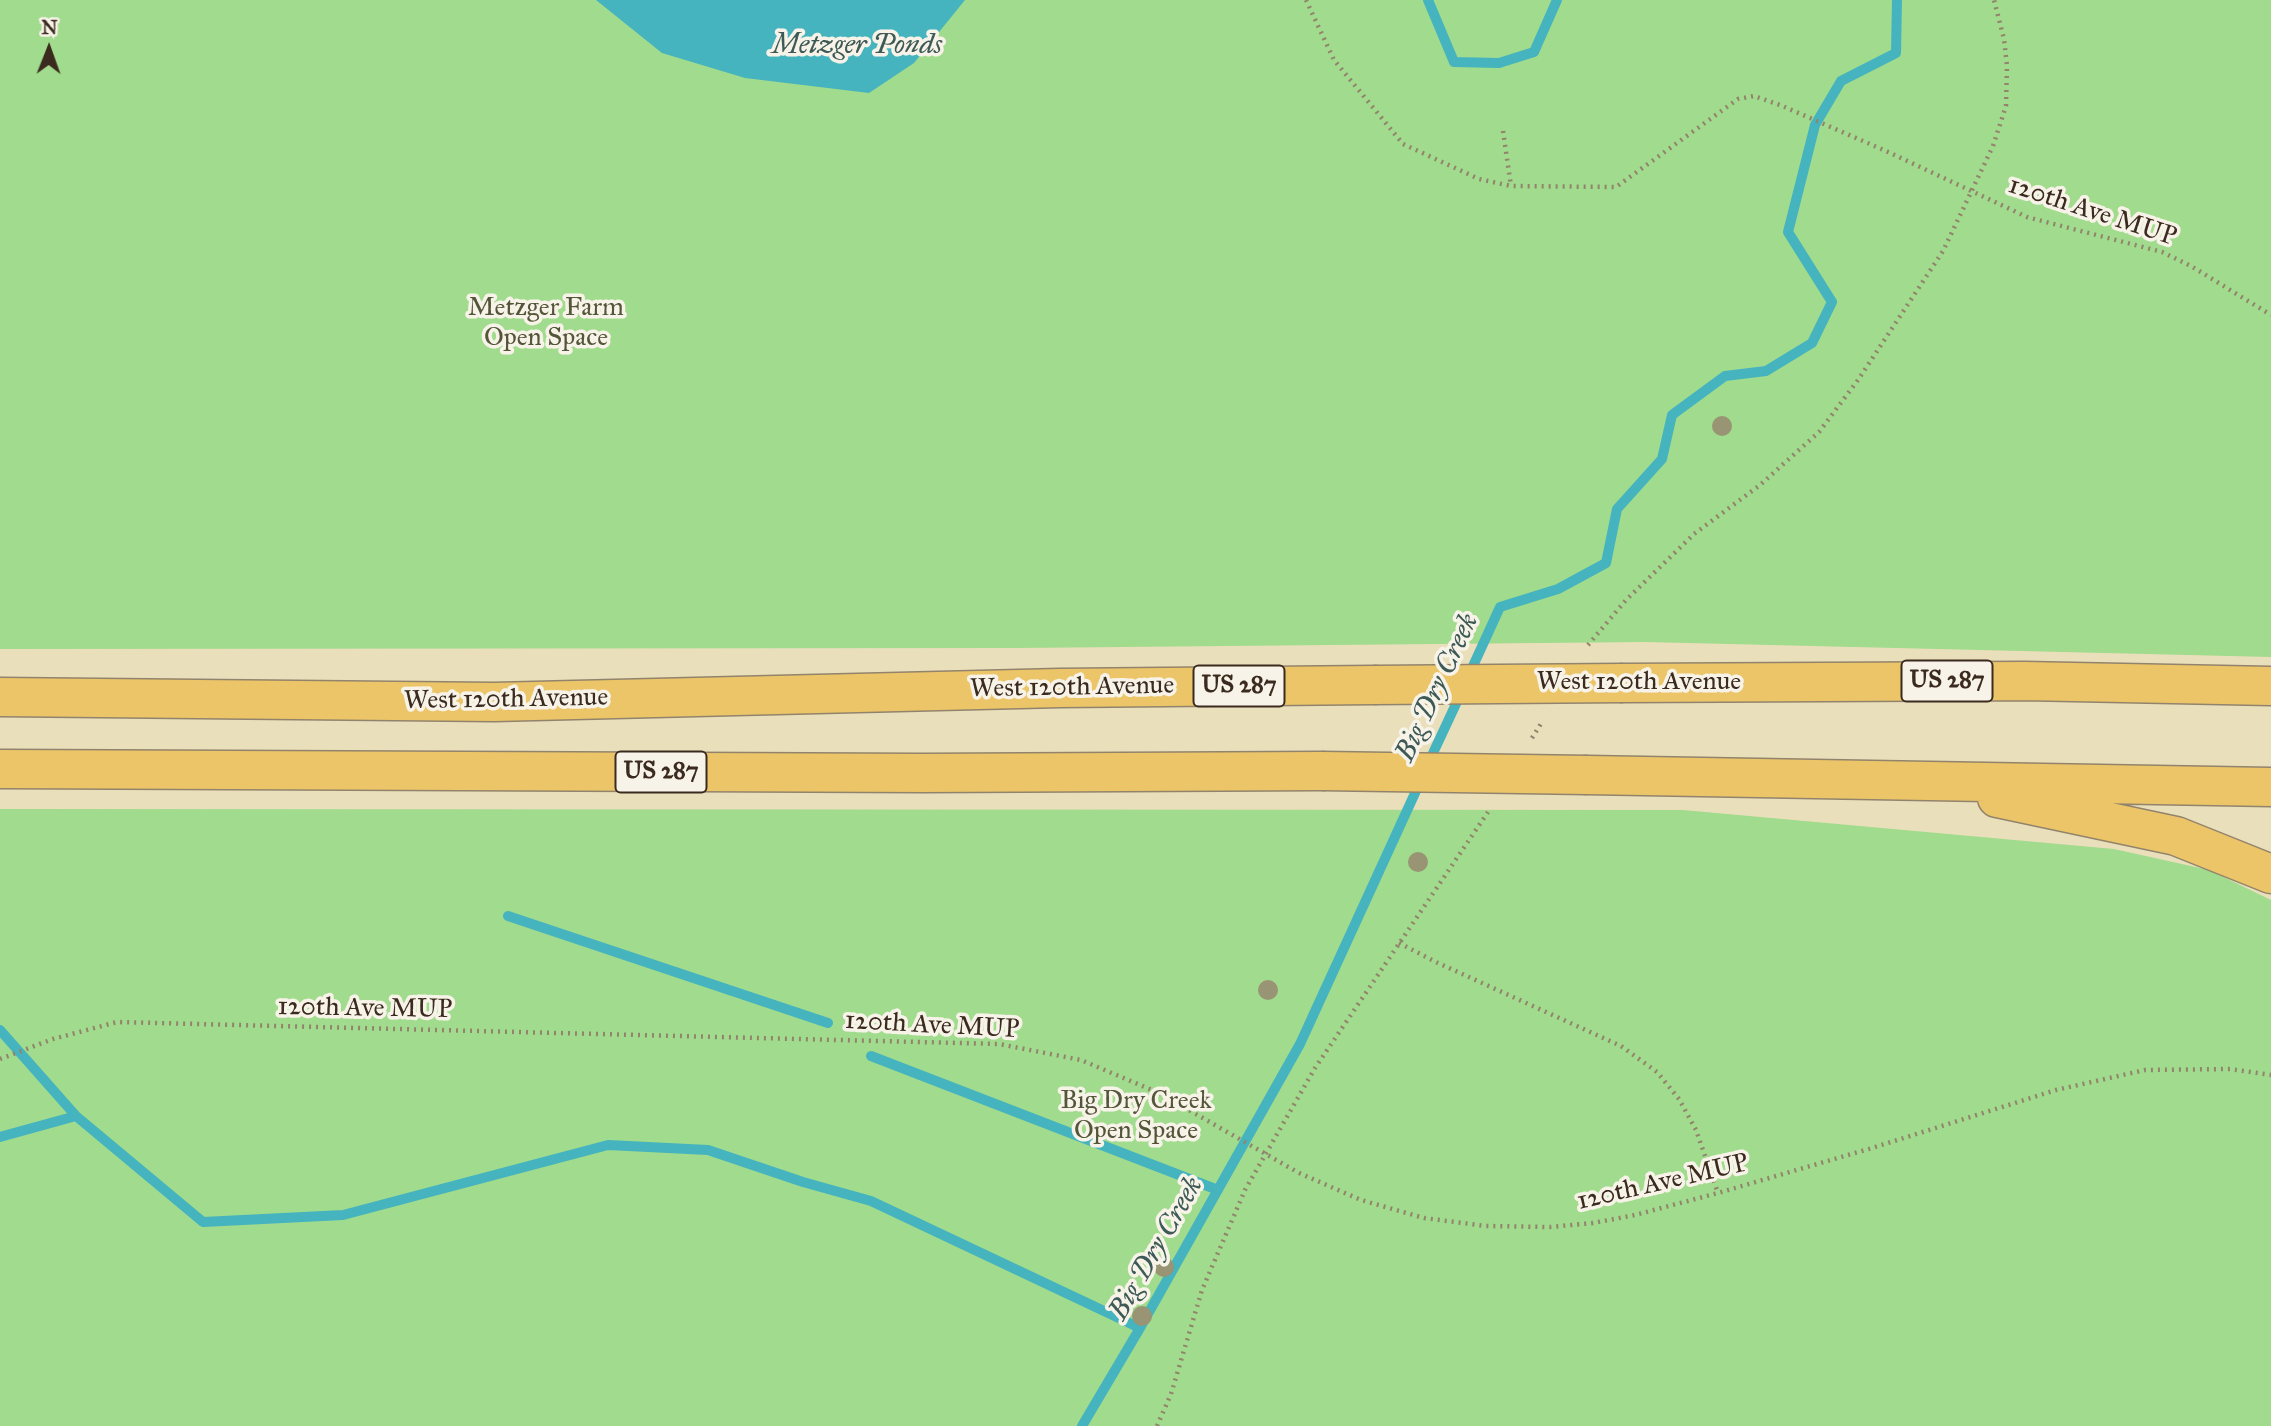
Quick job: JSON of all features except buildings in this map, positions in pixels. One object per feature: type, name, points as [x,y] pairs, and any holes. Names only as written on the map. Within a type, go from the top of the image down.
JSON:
[{"type":"main road","name":"West 120th Avenue","points":[[0,697],[494,702],[1060,688],[2024,681],[2271,685]]},
{"type":"main road","name":"US 287","points":[[0,769],[896,773],[1322,771],[2271,787]]},
{"type":"main road","name":"US 287","points":[[1905,779],[2176,836],[2271,873]]},
{"type":"path","name":"120th Ave MUP","points":[[1306,0],[1334,60],[1403,144],[1479,179],[1511,186],[1616,187],[1738,99],[1754,96],[1780,104],[2027,217],[2162,252],[2191,266],[2271,315]]},
{"type":"path","points":[[1503,131],[1511,186]]},
{"type":"path","points":[[1399,943],[1621,1046],[1657,1072],[1679,1099],[1696,1129],[1718,1192]]},
{"type":"path","name":"120th Ave MUP","points":[[0,1059],[53,1040],[117,1022],[999,1044],[1081,1060],[1159,1093],[1298,1173],[1361,1200],[1424,1218],[1486,1226],[1550,1227],[1635,1215],[1872,1148],[2056,1090],[2145,1070],[2230,1069],[2271,1074]]},
{"type":"green space","name":"Metzger Farm Open Space","points":[[0,0],[2271,0],[2271,657],[1646,642],[1017,648],[0,649]]},
{"type":"green space","name":"Big Dry Creek Open Space","points":[[0,809],[1683,810],[2114,849],[2209,870],[2271,900],[2271,1426],[0,1426]]},
{"type":"water","name":"Metzger Ponds","points":[[596,0],[965,0],[914,63],[869,93],[745,78],[662,53]]},
{"type":"waterway","name":"Big Dry Creek","points":[[1428,0],[1454,62],[1499,63],[1534,52],[1557,0]]},
{"type":"waterway","name":"Big Dry Creek","points":[[1468,677],[1500,607],[1558,589],[1606,563],[1617,509],[1662,459],[1672,415],[1725,376],[1766,371],[1812,343],[1832,302],[1788,232],[1815,125],[1841,81],[1896,53],[1897,0]]},
{"type":"waterway","name":"Big Dry Creek","points":[[1427,766],[1462,691]]},
{"type":"waterway","name":"Big Dry Creek","points":[[1082,1426],[1300,1044],[1421,780]]},
{"type":"waterway","points":[[508,916],[828,1023]]},
{"type":"waterway","points":[[0,1030],[76,1116]]},
{"type":"waterway","points":[[871,1056],[1218,1190]]},
{"type":"waterway","points":[[0,1137],[76,1116],[203,1222],[343,1215],[608,1145],[708,1150],[803,1182],[871,1201],[1140,1328]]}]
